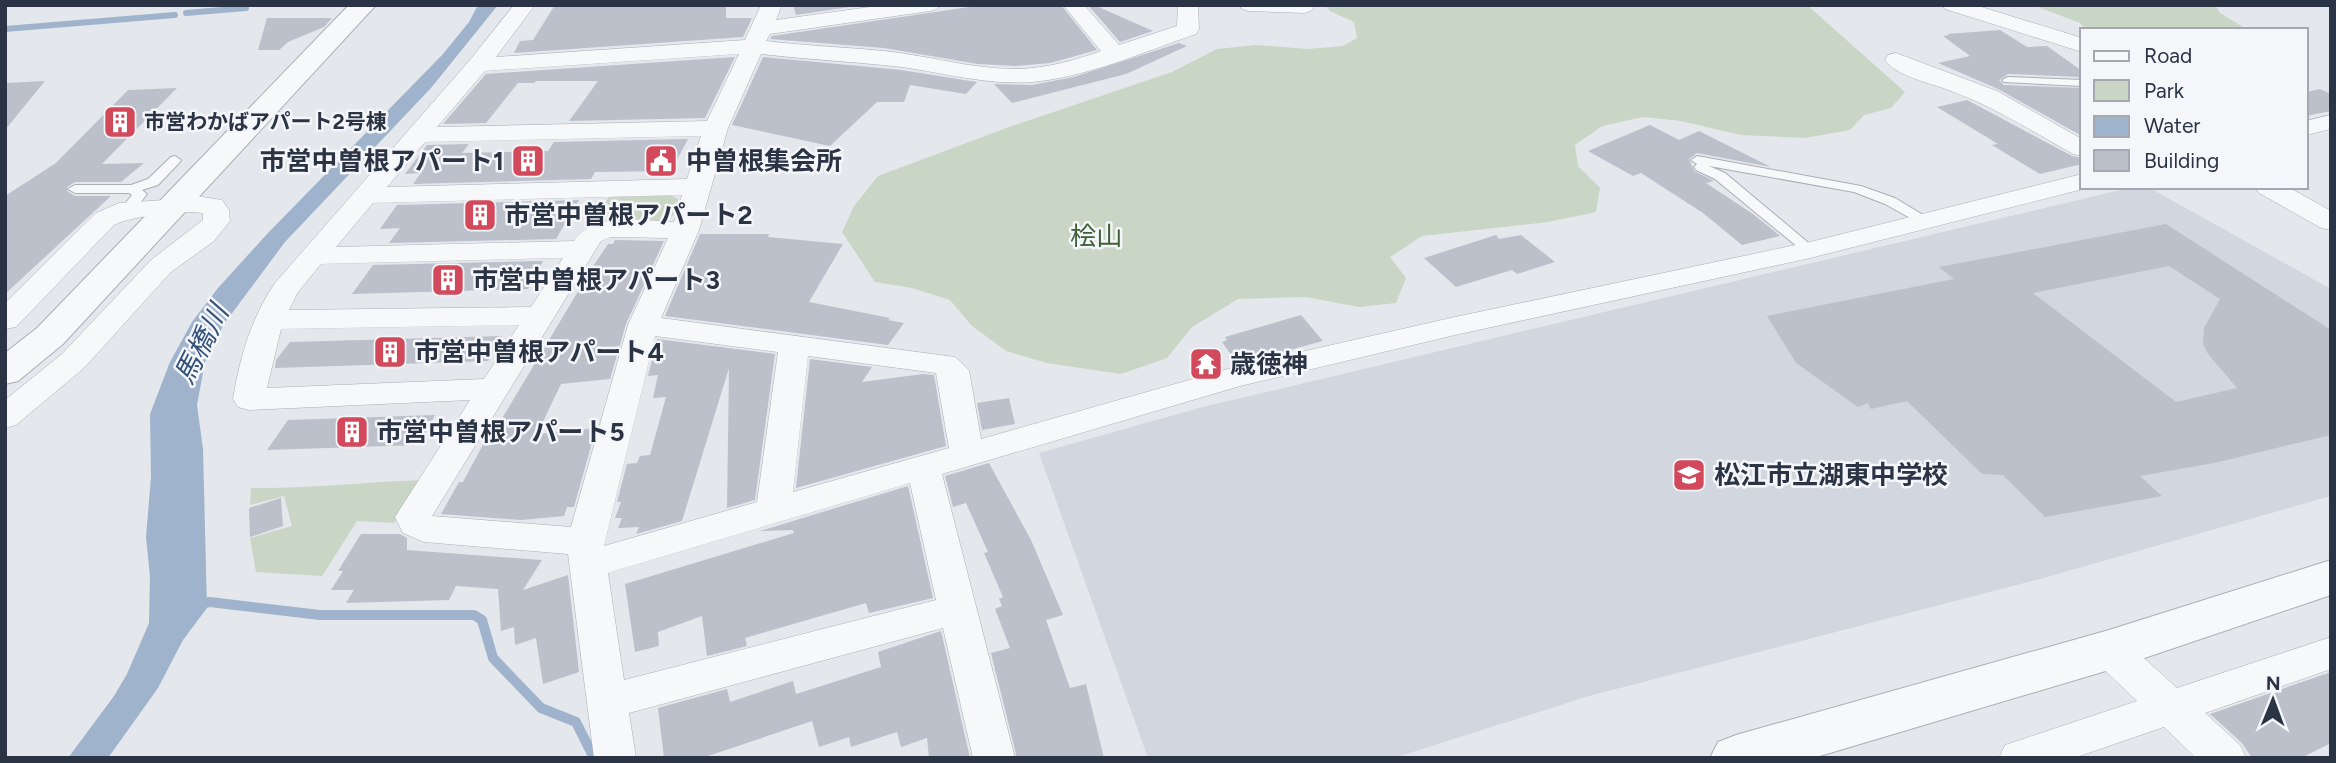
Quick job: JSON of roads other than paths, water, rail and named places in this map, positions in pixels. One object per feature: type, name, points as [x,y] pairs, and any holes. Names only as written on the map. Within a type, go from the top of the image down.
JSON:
[{"type":"street","points":[[5,372],[50,336],[363,5]]},
{"type":"street","points":[[494,389],[249,399],[256,351],[268,320],[285,289],[478,65],[525,5]]},
{"type":"street","points":[[478,65],[930,5]]},
{"type":"street","points":[[1073,5],[1115,54]]},
{"type":"street","points":[[1188,5],[1188,29]]},
{"type":"street","points":[[761,27],[823,55],[884,58],[995,75],[1032,75],[1115,54],[1188,29],[1196,25],[1205,5]]},
{"type":"street","points":[[1249,5],[1304,7]]},
{"type":"street","points":[[1952,5],[2080,45]]},
{"type":"street","points":[[615,758],[587,553],[643,325],[685,230],[716,128],[761,27]]},
{"type":"street","points":[[1896,60],[1923,73],[1989,96],[2080,148]]},
{"type":"street","points":[[2308,128],[2331,122]]},
{"type":"street","points":[[418,135],[716,128]]},
{"type":"street","points":[[685,230],[608,229],[591,235],[416,510],[413,517],[416,524],[424,529],[587,553],[774,511],[1235,377],[1455,326],[1810,250],[2080,182]]},
{"type":"street","points":[[368,195],[699,187]]},
{"type":"street","points":[[2272,189],[2331,222]]},
{"type":"street","points":[[5,320],[104,219],[119,211],[130,199],[212,205],[218,216],[213,228],[161,266],[73,361],[5,418]]},
{"type":"street","points":[[314,256],[581,248]]},
{"type":"street","points":[[268,320],[541,316]]},
{"type":"street","points":[[643,325],[944,364],[953,370],[968,455]]},
{"type":"street","points":[[774,511],[794,345]]},
{"type":"street","points":[[923,468],[994,758]]},
{"type":"street","points":[[1736,758],[1814,748],[2331,577]]},
{"type":"street","points":[[609,701],[958,609]]},
{"type":"street","points":[[2109,650],[2225,758]]},
{"type":"street","points":[[2020,758],[2331,653]]},
{"type":"lane","points":[[2008,80],[2080,77]]},
{"type":"lane","points":[[75,189],[130,199],[153,182],[175,160]]},
{"type":"lane","points":[[1810,250],[1720,176],[1694,161],[1849,186],[1888,199],[1926,221]]},
{"type":"water","name":"馬橋川","points":[[478,5],[498,5],[431,88],[285,242],[224,324],[205,362],[197,405],[203,449],[207,608],[183,640],[158,688],[108,758],[68,758],[114,696],[127,674],[149,623],[150,577],[146,537],[151,477],[150,414],[170,362],[192,322],[218,288],[443,54],[469,22]]},
{"type":"waterway","points":[[186,13],[246,8]]},
{"type":"waterway","points":[[5,29],[175,15]]},
{"type":"waterway","points":[[198,604],[210,602],[320,615],[474,615],[482,620],[493,658],[541,708],[576,722],[594,758]]},
{"type":"place","name":"市営わかばアパート2号棟","points":[[120,122]]},
{"type":"place","name":"市営中曽根アパート1","points":[[528,161]]},
{"type":"place","name":"中曽根集会所","points":[[661,161]]},
{"type":"place","name":"市営中曽根アパート2","points":[[480,215]]},
{"type":"place","name":"市営中曽根アパート3","points":[[448,280]]},
{"type":"place","name":"市営中曽根アパート4","points":[[390,352]]},
{"type":"place","name":"歳徳神","points":[[1206,364]]},
{"type":"place","name":"市営中曽根アパート5","points":[[352,432]]},
{"type":"place","name":"松江市立湖東中学校","points":[[1689,475]]},
{"type":"park label","name":"桧山","points":[[1096,236]]}]
